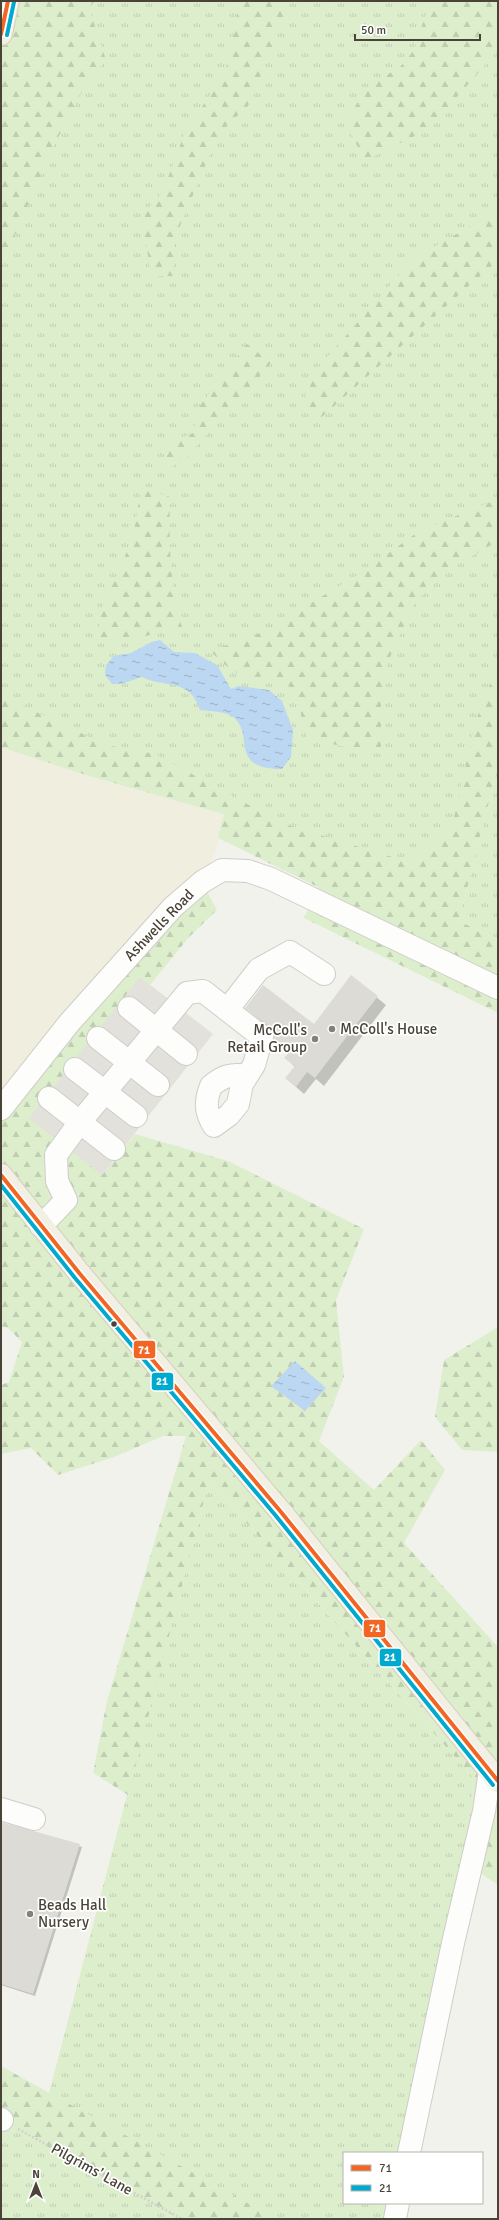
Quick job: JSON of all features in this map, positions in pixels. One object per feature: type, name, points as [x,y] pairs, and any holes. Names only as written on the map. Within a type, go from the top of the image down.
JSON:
[{"type":"main road","points":[[1,1175],[41,1226],[281,1512],[494,1776]]},
{"type":"street","name":"Ashwells Road","points":[[1,1109],[70,1022],[174,907],[202,882],[222,870],[248,871],[271,879],[498,988]]},
{"type":"street","points":[[227,1010],[259,969],[290,952],[324,974]]},
{"type":"street","points":[[41,1226],[66,1200],[57,1181],[56,1155],[80,1122],[158,1031],[187,993],[203,991],[262,1037],[254,1064],[247,1076]]},
{"type":"street","points":[[129,1008],[186,1054]]},
{"type":"street","points":[[98,1038],[158,1085]]},
{"type":"street","points":[[75,1069],[136,1116]]},
{"type":"street","points":[[49,1098],[114,1148]]},
{"type":"street","points":[[409,2152],[450,1957],[484,1811],[494,1776]]},
{"type":"street","points":[[1,1809],[34,1819]]},
{"type":"street","points":[[395,2219],[398,2204]]},
{"type":"path","name":"Pilgrims' Lane","points":[[1,2119],[182,2219]]},
{"type":"shaded area","points":[[1,747],[83,774],[224,814],[217,846],[202,882],[1,1109]]},
{"type":"shaded area","points":[[140,977],[213,1034],[102,1175],[29,1118]]},
{"type":"green space","points":[[8,1],[498,1],[498,701],[444,914],[224,814],[83,774],[1,747],[1,34]]},
{"type":"green space","points":[[8,1],[95,1],[89,8],[106,60],[87,82],[51,151],[1,268],[1,34]]},
{"type":"green space","points":[[240,1],[290,1],[250,103],[218,135],[175,238],[173,276],[151,276],[142,216],[163,191],[185,132],[225,73]]},
{"type":"green space","points":[[430,1],[498,1],[498,50],[429,129],[364,161],[346,121],[368,86],[400,67],[414,50]]},
{"type":"green space","points":[[498,210],[498,260],[315,423],[302,386],[413,259]]},
{"type":"green space","points":[[247,344],[271,363],[184,460],[170,468],[161,447],[193,433],[198,408]]},
{"type":"green space","points":[[141,487],[170,497],[172,579],[174,595],[182,627],[126,641],[98,640],[100,612],[133,538]]},
{"type":"green space","points":[[498,499],[498,541],[451,568],[415,602],[387,664],[381,701],[381,754],[307,739],[295,691],[275,676],[244,677],[230,669],[210,651],[258,634],[364,571],[419,531]]},
{"type":"green space","points":[[498,663],[498,765],[459,921],[498,940],[498,1013],[304,918],[318,887],[218,838],[224,814],[83,774],[1,747],[1,693],[13,701],[106,745],[155,754],[284,824],[412,863],[452,826],[475,723]]},
{"type":"green space","points":[[498,765],[498,940],[459,921]]},
{"type":"green space","points":[[202,882],[217,910],[189,937],[150,985],[140,977],[102,1175],[135,1134],[228,1161],[364,1229],[336,1300],[344,1377],[319,1441],[374,1490],[421,1440],[445,1470],[404,1543],[498,1647],[498,1885],[470,1866],[473,1777],[209,1481],[128,1795],[93,1773],[107,1701],[186,1436],[163,1436],[114,1457],[58,1475],[31,1448],[1,1454],[1,1385],[9,1382],[22,1342],[8,1328],[1,1326],[1,1109]]},
{"type":"green space","points":[[498,1327],[498,1452],[462,1450],[435,1417],[444,1360]]},
{"type":"green space","points":[[209,1481],[473,1777],[470,1866],[408,2152],[343,2152],[343,2204],[397,2204],[394,2219],[1,2219],[1,2125],[39,2142],[49,2093]]},
{"type":"green space","points":[[1,2066],[276,2219],[180,2219],[39,2142],[1,2125]]},
{"type":"water","points":[[160,640],[174,652],[195,653],[217,665],[231,689],[238,686],[269,690],[282,701],[293,730],[291,757],[282,769],[265,767],[254,763],[248,756],[242,730],[238,722],[227,714],[200,710],[190,693],[183,688],[151,681],[142,677],[121,684],[112,684],[105,675],[106,665],[114,656],[131,653],[152,642]]},
{"type":"water","points":[[295,1361],[326,1388],[305,1411],[271,1386]]},
{"type":"building","name":"McColl's House","points":[[351,975],[378,996],[315,1078],[307,1072],[296,1087],[285,1078],[295,1066],[284,1058],[290,1051],[274,1039],[274,1033],[270,1027],[245,1008],[263,985],[314,1024]]},
{"type":"building","name":"Beads Hall Nursery","points":[[1,1822],[80,1844],[33,1994],[1,1984]]},
{"type":"transit line","name":"71","points":[[1,34],[8,1]]},
{"type":"transit line","name":"21","points":[[7,35],[14,2]]},
{"type":"transit line","name":"71","points":[[1,1175],[80,1274],[281,1512],[498,1781]]},
{"type":"transit line","name":"21","points":[[1,1185],[75,1278],[276,1516],[493,1785]]},
{"type":"place","name":"McColl's House","points":[[332,1029]]},
{"type":"place","name":"McColl's Retail Group","points":[[315,1039]]},
{"type":"place","name":"Beads Hall Nursery","points":[[30,1914]]}]
